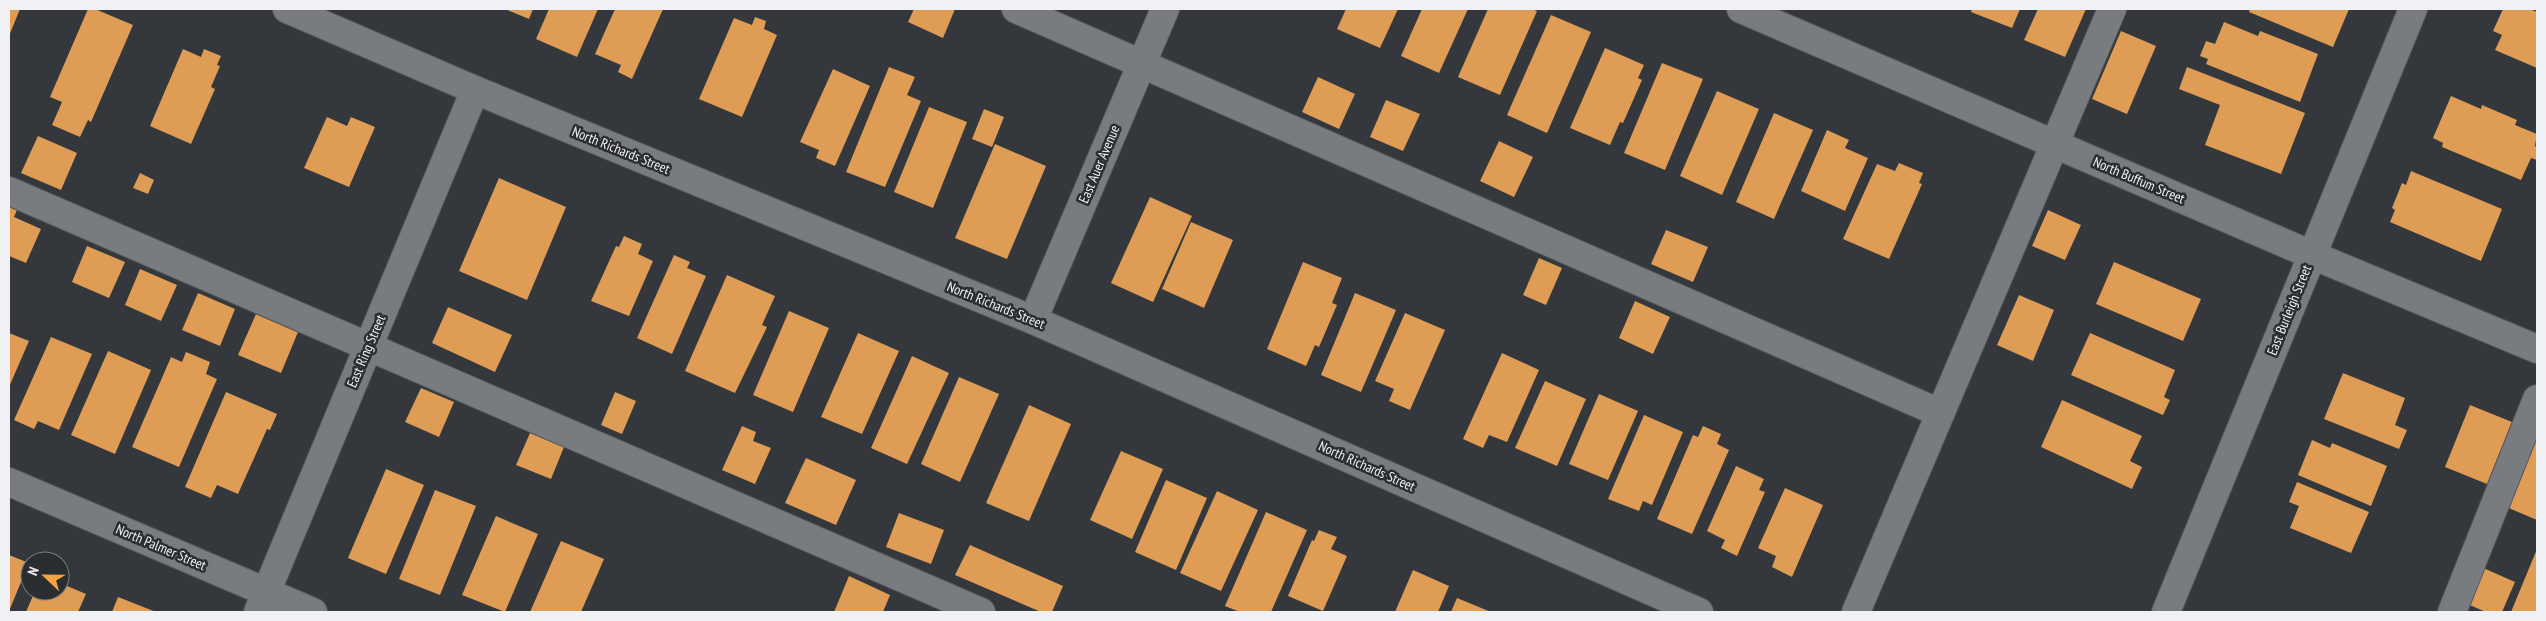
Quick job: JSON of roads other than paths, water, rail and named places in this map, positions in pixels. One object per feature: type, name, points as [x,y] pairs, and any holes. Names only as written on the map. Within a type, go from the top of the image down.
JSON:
[{"type":"street","name":"North Richards Street","points":[[287,9],[475,90],[1033,320],[1699,612]]},
{"type":"street","points":[[1016,9],[1143,63],[1940,414]]},
{"type":"street","name":"East Auer Avenue","points":[[1033,320],[1165,9]]},
{"type":"street","name":"North Buffum Street","points":[[1742,9],[2312,256],[2537,349]]},
{"type":"street","points":[[1856,612],[2112,9]]},
{"type":"street","name":"East Burleigh Street","points":[[2166,612],[2413,9]]},
{"type":"street","name":"East Ring Street","points":[[262,602],[475,90]]},
{"type":"street","points":[[9,191],[981,612]]},
{"type":"street","points":[[2452,612],[2537,399]]},
{"type":"street","name":"North Palmer Street","points":[[9,482],[262,602],[313,612]]}]
